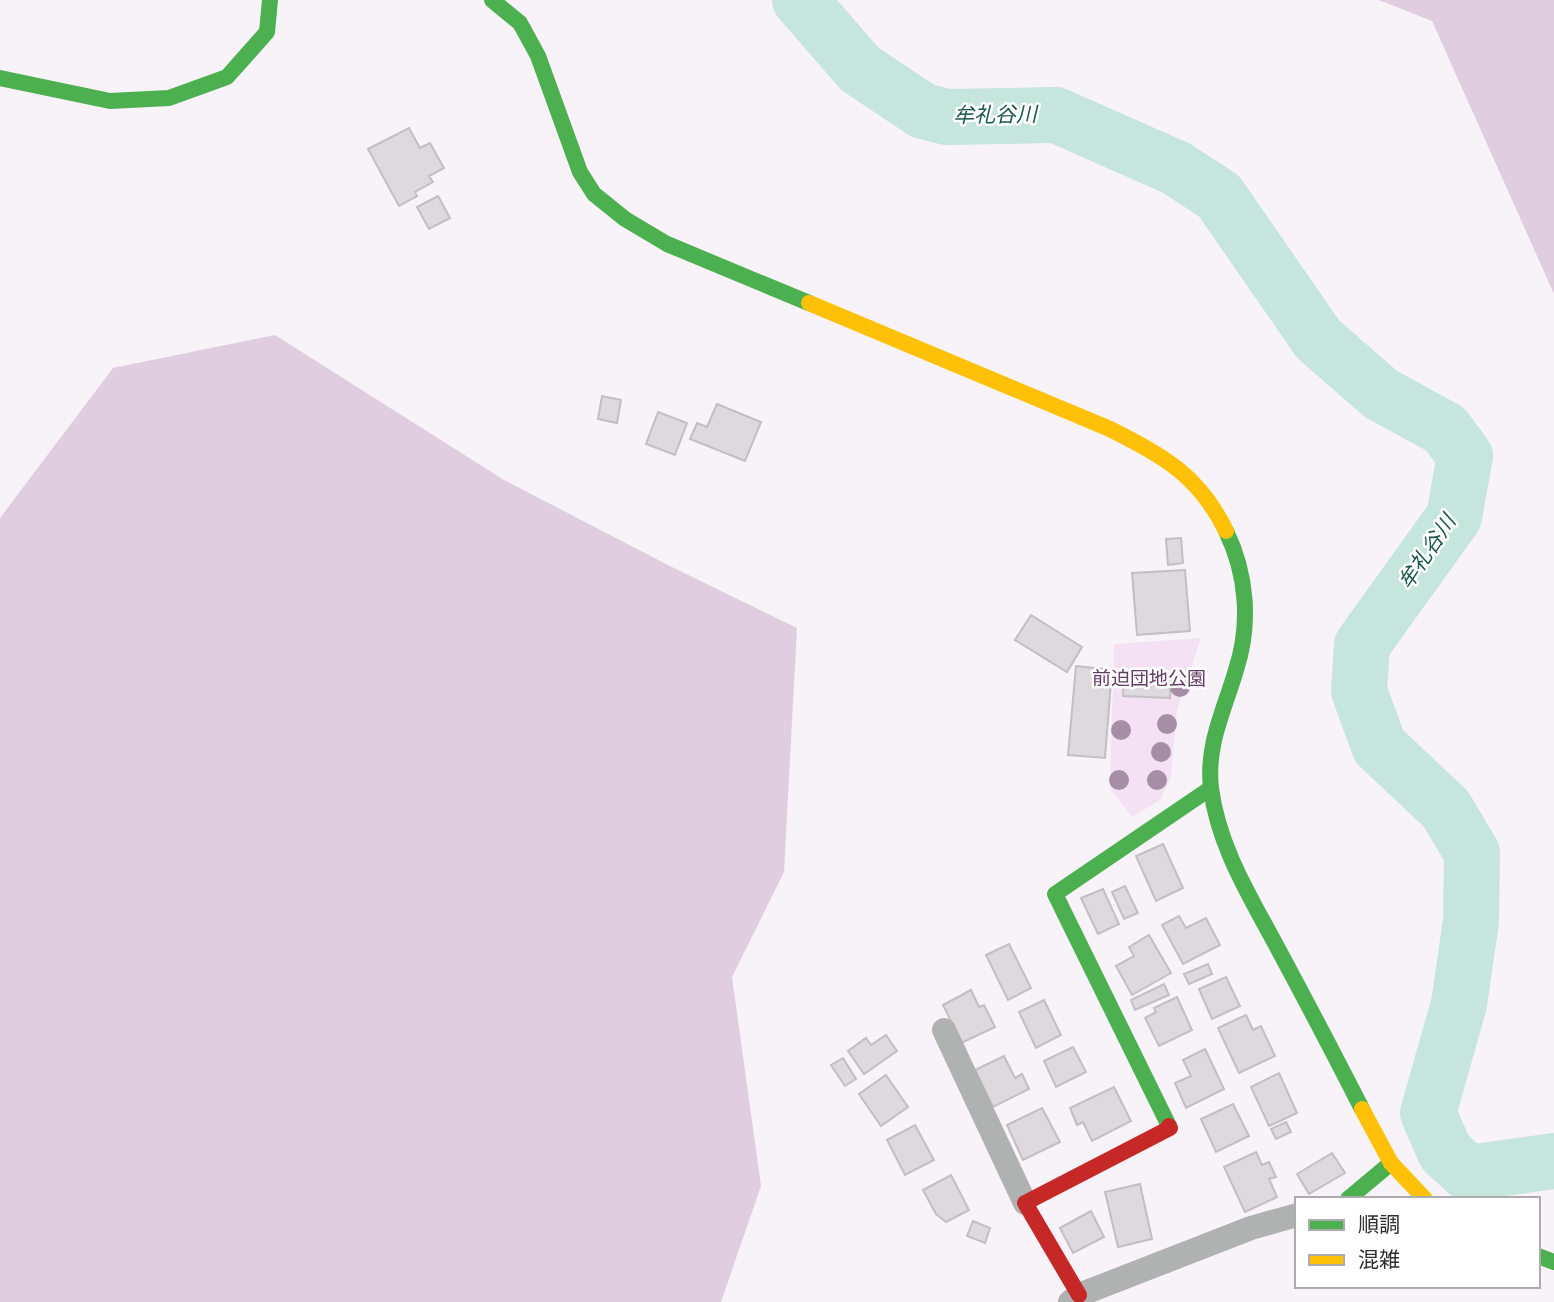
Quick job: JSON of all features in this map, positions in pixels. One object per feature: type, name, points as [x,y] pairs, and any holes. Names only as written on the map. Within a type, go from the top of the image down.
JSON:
[{"type":"street","points":[[0,78],[110,101],[169,97],[227,77],[267,32],[270,0]]},
{"type":"street","points":[[492,0],[520,23],[538,56],[580,172],[594,194],[625,219],[667,244],[1110,429],[1162,455],[1202,491],[1227,528],[1240,568],[1246,614],[1240,657],[1212,745],[1211,788],[1215,817],[1233,864],[1391,1163],[1423,1197]]},
{"type":"street","points":[[1025,1203],[1170,1128],[1055,894],[1211,788]]},
{"type":"street","points":[[944,1030],[1025,1203],[1075,1299],[1251,1228],[1295,1216]]},
{"type":"street","points":[[1350,1197],[1391,1163]]},
{"type":"green space","name":"前迫団地公園","points":[[1201,638],[1177,710],[1171,777],[1160,800],[1132,817],[1110,788],[1114,644]]},
{"type":"shaded area","points":[[1379,0],[1554,0],[1554,294],[1432,21]]},
{"type":"shaded area","points":[[275,335],[504,480],[797,628],[784,872],[732,977],[761,1186],[721,1302],[0,1302],[0,518],[113,368]]},
{"type":"building","points":[[409,128],[420,148],[430,143],[444,168],[429,176],[433,182],[415,192],[417,196],[399,206],[368,149]]},
{"type":"building","points":[[438,196],[450,218],[429,229],[417,207]]},
{"type":"building","points":[[602,396],[621,400],[617,423],[598,419]]},
{"type":"building","points":[[717,404],[761,422],[745,461],[690,439],[697,423],[707,427]]},
{"type":"building","points":[[658,412],[687,423],[675,455],[646,444]]},
{"type":"building","points":[[1181,538],[1183,563],[1168,565],[1166,539]]},
{"type":"building","points":[[1185,570],[1190,631],[1137,635],[1132,573]]},
{"type":"building","points":[[1031,615],[1082,647],[1067,672],[1015,640]]},
{"type":"building","points":[[1076,666],[1112,670],[1105,758],[1068,755]]},
{"type":"building","points":[[1124,673],[1171,674],[1170,698],[1123,696]]},
{"type":"building","points":[[1163,844],[1183,888],[1156,901],[1136,856]]},
{"type":"building","points":[[1125,886],[1138,913],[1124,919],[1112,892]]},
{"type":"building","points":[[1103,889],[1119,924],[1098,934],[1081,898]]},
{"type":"building","points":[[1179,916],[1186,928],[1206,918],[1220,945],[1183,964],[1162,925]]},
{"type":"building","points":[[1149,935],[1171,973],[1132,995],[1116,966],[1134,956],[1129,947]]},
{"type":"building","points":[[1009,944],[1031,988],[1008,1000],[986,955]]},
{"type":"building","points":[[1208,964],[1212,974],[1189,984],[1184,974]]},
{"type":"building","points":[[1226,977],[1240,1006],[1212,1019],[1199,989]]},
{"type":"building","points":[[1164,984],[1169,995],[1135,1010],[1131,1000]]},
{"type":"building","points":[[971,990],[979,1007],[984,1005],[995,1027],[957,1045],[951,1021],[943,1005]]},
{"type":"building","points":[[1177,997],[1192,1030],[1159,1046],[1145,1018],[1156,1012],[1154,1008]]},
{"type":"building","points":[[1044,1000],[1061,1035],[1036,1048],[1019,1012]]},
{"type":"building","points":[[1246,1015],[1253,1030],[1261,1026],[1275,1056],[1239,1073],[1218,1028]]},
{"type":"building","points":[[886,1035],[897,1051],[864,1074],[848,1051],[866,1038],[871,1045]]},
{"type":"building","points":[[1073,1047],[1086,1072],[1056,1087],[1044,1061]]},
{"type":"building","points":[[1205,1049],[1224,1089],[1186,1108],[1175,1083],[1191,1076],[1183,1060]]},
{"type":"building","points":[[1004,1056],[1015,1078],[1022,1074],[1029,1089],[993,1107],[975,1070]]},
{"type":"building","points":[[843,1058],[856,1079],[845,1086],[831,1065]]},
{"type":"building","points":[[1279,1073],[1297,1113],[1269,1126],[1251,1087]]},
{"type":"building","points":[[886,1075],[908,1107],[881,1126],[859,1094]]},
{"type":"building","points":[[1114,1087],[1131,1121],[1092,1141],[1083,1122],[1077,1125],[1070,1108]]},
{"type":"building","points":[[1233,1104],[1249,1136],[1216,1152],[1201,1119]]},
{"type":"building","points":[[1042,1108],[1060,1142],[1023,1160],[1007,1125]]},
{"type":"building","points":[[1286,1122],[1291,1132],[1276,1139],[1271,1129]]},
{"type":"building","points":[[915,1125],[934,1160],[905,1175],[887,1140]]},
{"type":"building","points":[[1256,1152],[1262,1165],[1269,1162],[1276,1177],[1269,1179],[1277,1197],[1245,1212],[1224,1167]]},
{"type":"building","points":[[1332,1153],[1345,1173],[1309,1194],[1297,1174]]},
{"type":"building","points":[[951,1175],[969,1210],[946,1222],[936,1214],[923,1190]]},
{"type":"building","points":[[1140,1184],[1152,1239],[1118,1247],[1105,1192]]},
{"type":"building","points":[[1091,1211],[1104,1237],[1073,1253],[1060,1228]]},
{"type":"building","points":[[973,1221],[990,1228],[985,1243],[967,1236]]},
{"type":"waterway","name":"牟礼谷川","points":[[800,0],[860,69],[923,111],[947,117],[1056,115],[1176,168],[1219,196],[1318,339],[1381,394],[1445,429],[1465,456],[1454,517],[1362,645],[1359,691],[1379,746],[1446,809],[1472,853],[1471,921],[1459,1004],[1428,1113],[1445,1152],[1468,1173],[1554,1161]]},
{"type":"traffic: fast","points":[[0,78],[110,101],[169,98],[227,77],[267,32],[270,0]]},
{"type":"traffic: fast","points":[[492,0],[520,23],[538,56],[580,172],[594,194],[625,219],[667,244],[809,303]]},
{"type":"traffic: fast","points":[[1226,531],[1239,564],[1245,617],[1241,653],[1217,728],[1211,757],[1211,788],[1215,809],[1220,830],[1245,888],[1362,1109]]},
{"type":"traffic: fast","points":[[1169,1126],[1055,894],[1211,788]]},
{"type":"traffic: fast","points":[[1350,1197],[1391,1163]]},
{"type":"traffic: fast","points":[[1540,1257],[1554,1262]]},
{"type":"traffic: slow","points":[[809,303],[1110,429],[1147,448],[1191,481],[1204,495],[1226,531]]},
{"type":"traffic: slow","points":[[1362,1109],[1391,1163],[1423,1197]]},
{"type":"traffic: jam","points":[[1079,1295],[1025,1203],[1170,1128],[1169,1126]]}]
